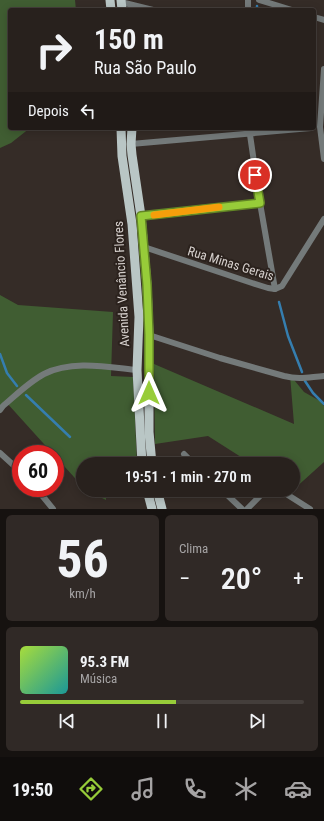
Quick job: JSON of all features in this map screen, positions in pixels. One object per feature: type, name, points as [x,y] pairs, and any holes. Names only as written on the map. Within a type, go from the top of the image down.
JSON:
[{"type":"main road","name":"Avenida Venâncio Flores","points":[[121,130],[122,156],[132,224],[137,284],[139,317],[138,370],[142,457]]},
{"type":"main road","name":"Avenida Venâncio Flores","points":[[132,130],[131,144],[141,216],[147,285],[149,335],[149,432],[151,457]]},
{"type":"main road","points":[[149,497],[152,509]]},
{"type":"main road","points":[[159,497],[162,509]]},
{"type":"street","points":[[259,0],[285,8]]},
{"type":"street","points":[[121,4],[143,8]]},
{"type":"street","points":[[324,69],[317,127],[323,140],[324,159]]},
{"type":"street","points":[[131,144],[270,130]]},
{"type":"street","points":[[249,131],[275,289]]},
{"type":"street","points":[[141,216],[260,203]]},
{"type":"street","name":"Rua Minas Gerais","points":[[144,246],[252,283],[275,289],[282,286],[324,219]]},
{"type":"street","points":[[149,335],[220,358],[284,376],[302,379],[324,376]]},
{"type":"street","points":[[0,410],[2,406],[32,382],[56,369],[71,366],[93,366],[138,370]]},
{"type":"street","points":[[0,453],[12,464]]},
{"type":"street","points":[[184,454],[187,457]]},
{"type":"street","points":[[43,497],[53,509]]},
{"type":"street","points":[[229,497],[242,509]]},
{"type":"street","points":[[247,509],[259,497]]},
{"type":"street","points":[[291,497],[310,509]]},
{"type":"green space","points":[[0,0],[75,0],[76,8],[8,8],[8,130],[27,130],[11,143],[0,148]]},
{"type":"green space","points":[[0,295],[18,305],[113,312],[111,376],[133,377],[137,457],[76,457],[76,479],[64,466],[64,445],[45,445],[6,402],[0,406]]},
{"type":"green space","points":[[154,364],[294,424],[290,375],[304,392],[320,401],[324,406],[324,462],[300,484],[300,457],[241,457],[208,436],[155,444]]},
{"type":"waterway","points":[[279,302],[288,336],[302,372]]},
{"type":"waterway","points":[[0,354],[7,373],[17,386]]},
{"type":"waterway","points":[[305,381],[313,393],[324,404]]},
{"type":"waterway","points":[[26,395],[70,437]]},
{"type":"slow traffic","points":[[154,215],[219,207]]},
{"type":"route","points":[[149,393],[147,285],[141,216],[260,203],[255,175]]}]
